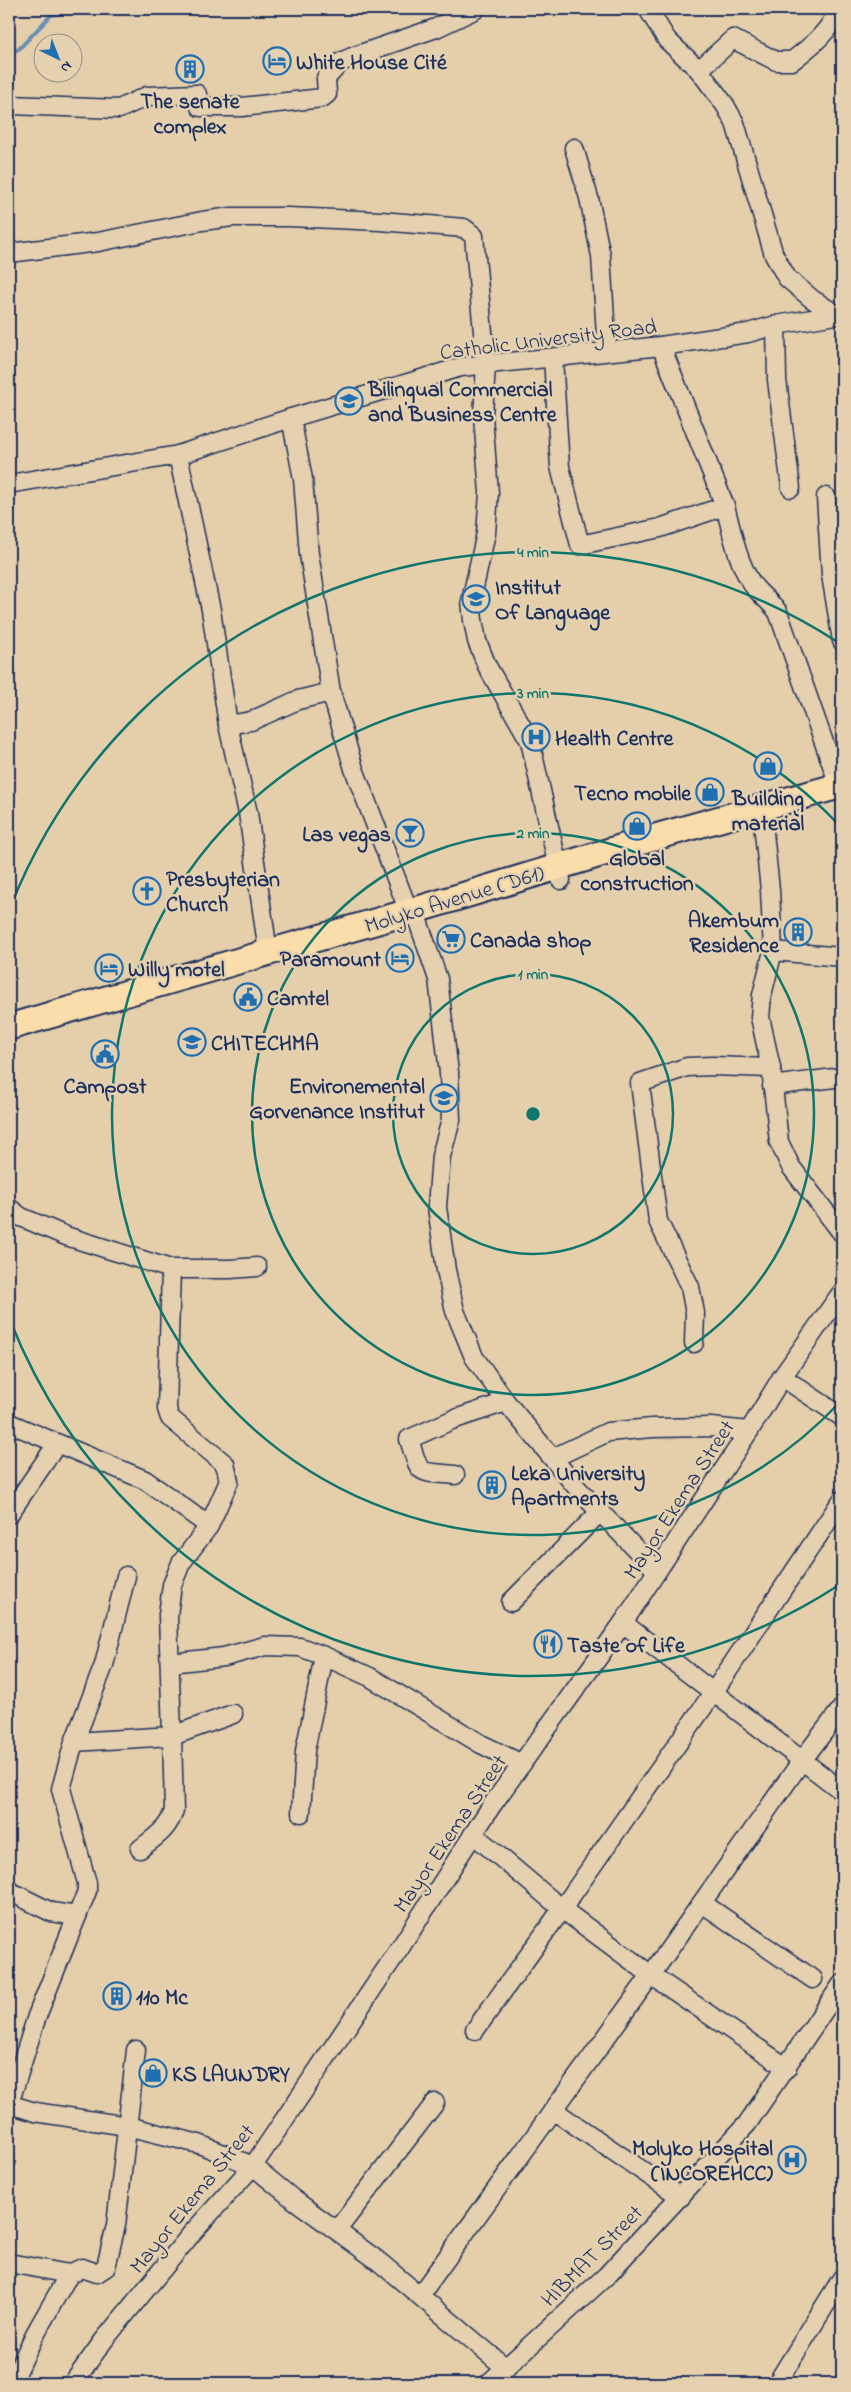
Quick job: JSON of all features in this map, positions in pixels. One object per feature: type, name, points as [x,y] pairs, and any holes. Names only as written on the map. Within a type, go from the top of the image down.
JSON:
[{"type":"highway","name":"Molyko Avenue (D61)","points":[[559,874],[666,834],[841,790]]},
{"type":"highway","name":"Molyko Avenue (D61)","points":[[9,1041],[195,989],[413,917],[559,874],[764,823],[841,790]]},
{"type":"highway","name":"Molyko Avenue (D61)","points":[[9,1027],[268,952],[413,917]]},
{"type":"street","points":[[9,105],[119,110],[147,96],[197,94],[200,107],[242,107],[322,98],[327,94],[326,78],[341,62],[436,28],[476,9]]},
{"type":"street","points":[[648,9],[667,40],[699,70],[725,105],[735,124],[774,255],[787,278],[812,299],[840,314]]},
{"type":"street","points":[[699,70],[733,39],[776,61],[792,61],[825,31],[835,18],[838,9]]},
{"type":"street","points":[[574,148],[589,198],[601,256],[607,350]]},
{"type":"street","points":[[9,253],[98,242],[202,221],[232,217],[288,217],[381,221],[464,228],[474,236],[486,364],[483,416],[489,493],[486,534],[471,601],[473,620],[477,641],[488,666],[530,741],[559,874]]},
{"type":"street","name":"Catholic University Road","points":[[9,484],[178,455],[291,418],[461,368],[607,350],[661,346],[748,333],[776,325],[840,314]]},
{"type":"street","points":[[776,325],[777,380],[791,488]]},
{"type":"street","points":[[661,346],[725,506],[744,571],[761,595],[770,601],[778,612],[841,790]]},
{"type":"street","points":[[553,358],[560,467],[580,544],[660,528],[725,506]]},
{"type":"street","points":[[291,418],[303,479],[311,564],[332,692],[354,770],[438,979],[449,1072],[451,1120],[441,1156],[437,1207],[446,1270],[455,1311],[466,1342],[488,1379],[600,1512],[657,1571]]},
{"type":"street","points":[[178,455],[211,610],[228,725],[248,813],[268,952]]},
{"type":"street","points":[[826,497],[831,575],[842,642]]},
{"type":"street","points":[[228,725],[251,721],[298,700],[332,692]]},
{"type":"street","points":[[764,823],[773,951],[762,995],[760,1017],[771,1068],[778,1142],[791,1167],[842,1234]]},
{"type":"street","points":[[773,951],[842,957]]},
{"type":"street","points":[[694,1343],[695,1313],[690,1287],[658,1222],[640,1083],[687,1067],[771,1068]]},
{"type":"street","points":[[772,1086],[842,1077]]},
{"type":"street","points":[[9,1208],[21,1217],[66,1236],[171,1269],[257,1267]]},
{"type":"street","points":[[140,1849],[168,1827],[174,1810],[168,1615],[172,1585],[181,1563],[209,1526],[229,1481],[226,1464],[170,1418],[167,1409],[171,1269]]},
{"type":"street","name":"Mayor Ekema Street","points":[[73,2383],[104,2340],[186,2240],[253,2166],[384,1973],[473,1834],[623,1623],[749,1431],[782,1377],[842,1292]]},
{"type":"street","points":[[782,1377],[842,1417]]},
{"type":"street","points":[[455,1475],[422,1472],[418,1467],[409,1439],[452,1420],[506,1402]]},
{"type":"street","points":[[9,1423],[145,1480],[209,1526]]},
{"type":"street","points":[[553,1458],[608,1432],[652,1428],[711,1427],[749,1431]]},
{"type":"street","points":[[9,1514],[57,1444]]},
{"type":"street","points":[[476,2030],[713,1692],[842,1500]]},
{"type":"street","points":[[511,1602],[600,1512]]},
{"type":"street","points":[[126,1576],[104,1665],[74,1742],[61,1790],[87,1882],[87,1892],[37,2016],[9,2104],[35,2112],[127,2126],[199,2144],[253,2166],[293,2199],[337,2230],[420,2295],[506,2368]]},
{"type":"street","points":[[623,1623],[803,1759],[842,1791]]},
{"type":"street","points":[[170,1663],[224,1658],[265,1646],[300,1647],[378,1681],[481,1744],[522,1764]]},
{"type":"street","points":[[301,1813],[305,1751],[324,1656]]},
{"type":"street","points":[[420,2295],[651,1975],[803,1759],[842,1708]]},
{"type":"street","points":[[74,1742],[172,1736],[233,1714]]},
{"type":"street","points":[[473,1834],[562,1909],[651,1975],[787,2068]]},
{"type":"street","points":[[9,1892],[51,1912],[77,1916]]},
{"type":"street","points":[[702,1903],[813,1979]]},
{"type":"street","name":"HIBMAT Street","points":[[489,2383],[606,2276],[747,2124],[787,2068],[842,1984]]},
{"type":"street","points":[[9,2263],[69,2274],[82,2268],[97,2273],[106,2267],[116,2225],[136,2050]]},
{"type":"street","points":[[337,2230],[435,2103]]},
{"type":"street","points":[[553,2110],[681,2197]]},
{"type":"street","points":[[12,2383],[35,2334],[69,2274]]},
{"type":"street","points":[[777,2383],[842,2278]]},
{"type":"waterway","points":[[9,53],[19,49],[51,15],[76,9]]},
{"type":"place","name":"White House Cité","points":[[277,61]]},
{"type":"place","name":"The senate complex","points":[[190,69]]},
{"type":"place","name":"Bilingual Commercial and Business Centre","points":[[349,401]]},
{"type":"place","name":"Institut Of Language","points":[[476,599]]},
{"type":"place","name":"Health Centre","points":[[536,737]]},
{"type":"place","name":"Building material","points":[[768,766]]},
{"type":"place","name":"Tecno mobile","points":[[710,792]]},
{"type":"place","name":"Global construction","points":[[637,826]]},
{"type":"place","name":"Las vegas","points":[[410,833]]},
{"type":"place","name":"Presbyterian Church","points":[[147,891]]},
{"type":"place","name":"Akembum Residence","points":[[798,932]]},
{"type":"place","name":"Canada shop","points":[[451,939]]},
{"type":"place","name":"Paramount","points":[[400,958]]},
{"type":"place","name":"Willy motel","points":[[109,968]]},
{"type":"place","name":"Camtel","points":[[248,997]]},
{"type":"place","name":"CHITECHMA","points":[[192,1042]]},
{"type":"place","name":"Campost","points":[[105,1054]]},
{"type":"place","name":"Environemental Gorvenance Institut","points":[[444,1098]]},
{"type":"place","name":"Leka University Apartments","points":[[492,1485]]},
{"type":"place","name":"Taste of Life","points":[[548,1644]]},
{"type":"place","name":"110 Mc","points":[[117,1996]]},
{"type":"place","name":"KS LAUNDRY","points":[[153,2073]]},
{"type":"place","name":"Molyko Hospital (INCOREHCC)","points":[[792,2160]]}]
